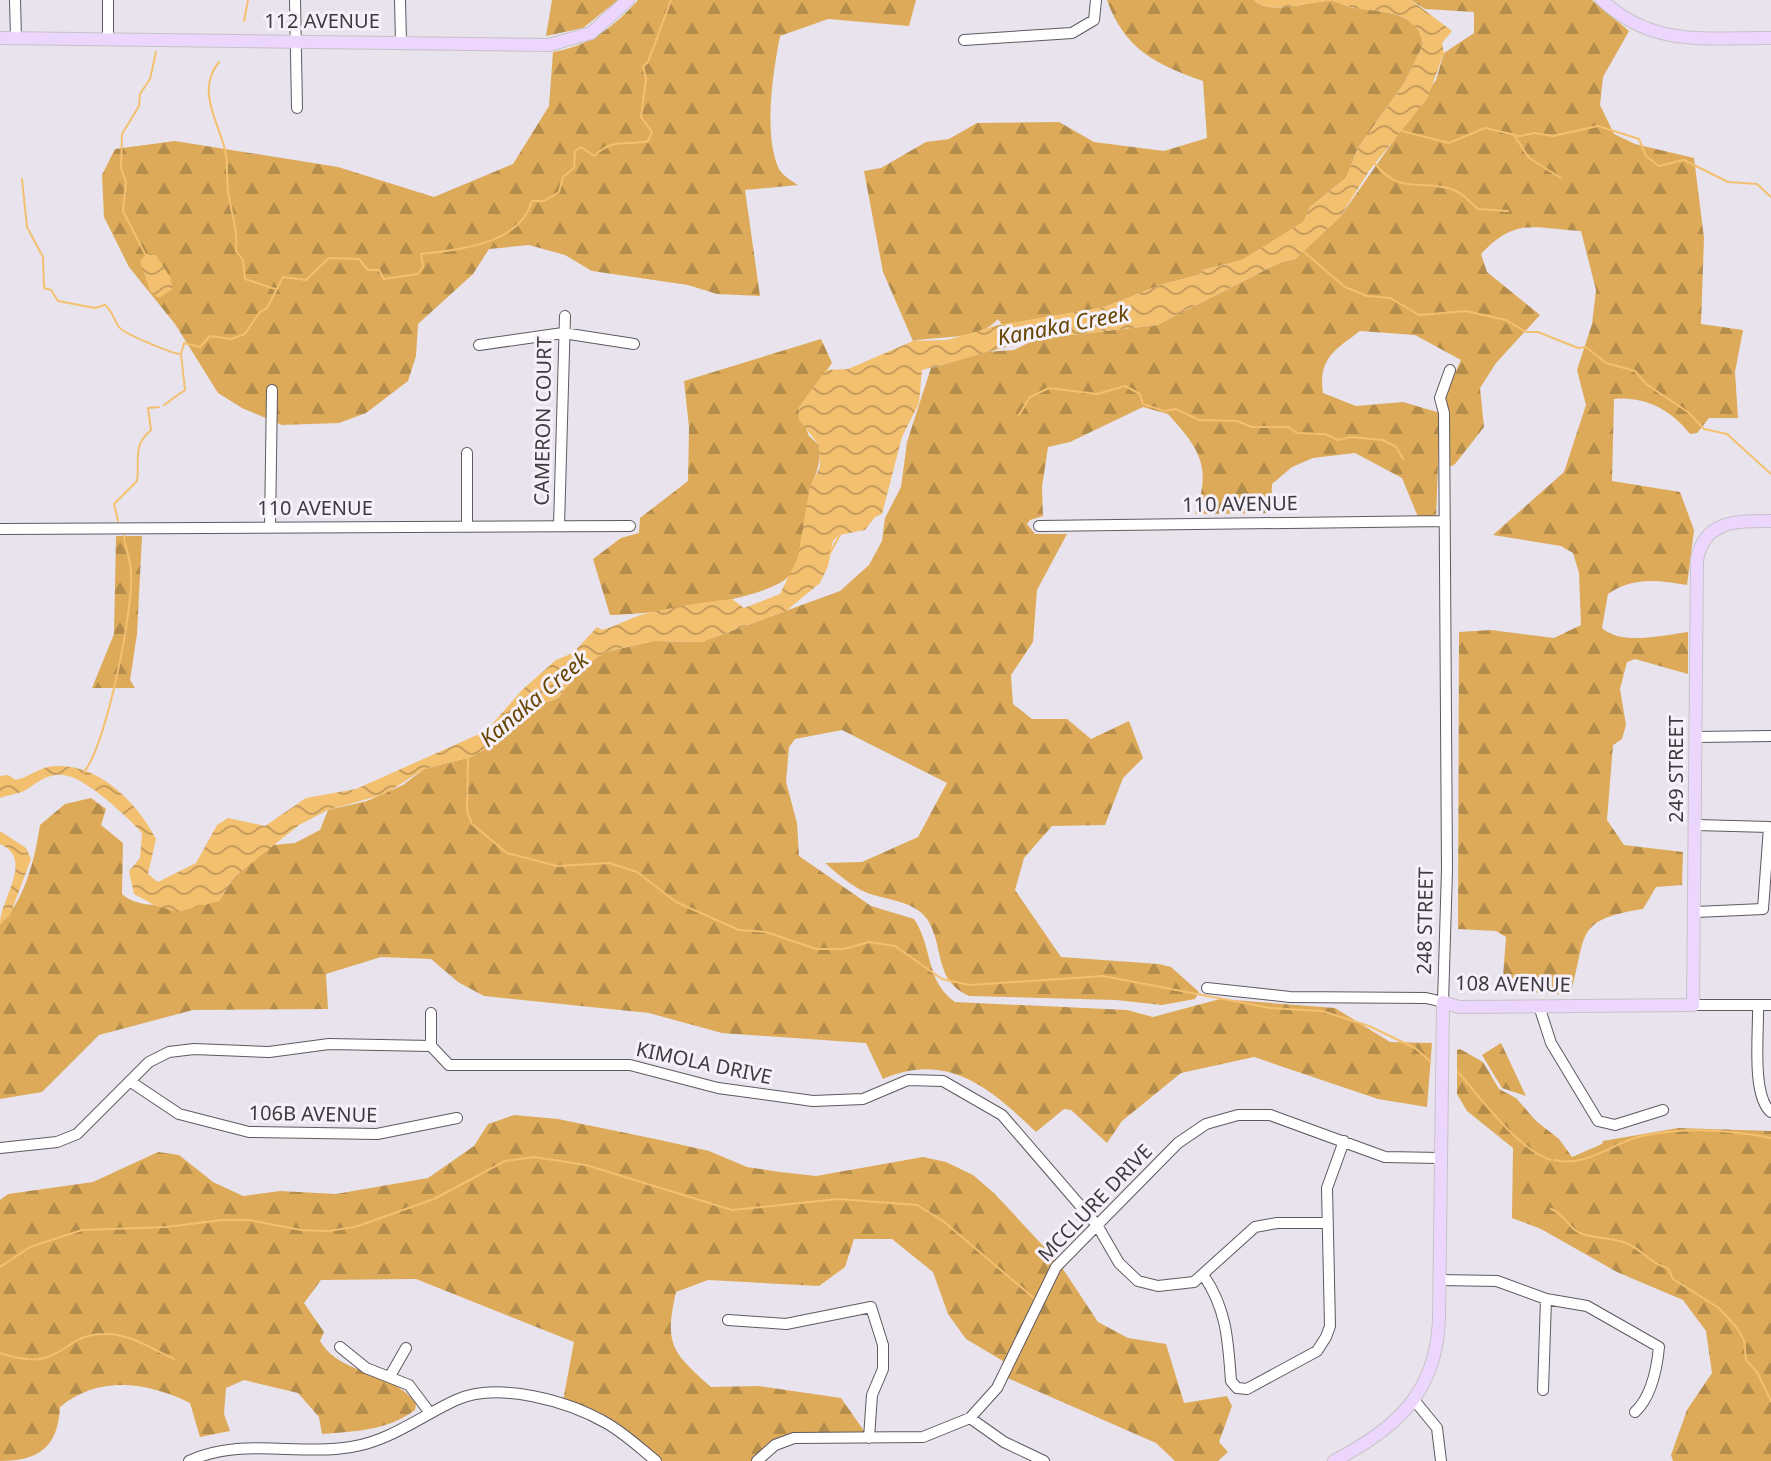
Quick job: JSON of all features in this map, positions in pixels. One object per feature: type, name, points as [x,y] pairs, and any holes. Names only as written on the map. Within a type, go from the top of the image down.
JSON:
[{"type":"main road","name":"112 AVENUE","points":[[0,38],[401,41],[514,46],[560,44],[602,26],[628,0]]},
{"type":"main road","points":[[1602,0],[1632,23],[1658,34],[1771,38]]},
{"type":"main road","name":"249 STREET","points":[[1693,1005],[1697,560],[1707,535],[1728,523],[1771,521]]},
{"type":"main road","name":"108 AVENUE","points":[[1443,1002],[1459,1007],[1693,1005]]},
{"type":"main road","name":"248 STREET","points":[[1334,1461],[1387,1430],[1414,1400],[1436,1347],[1443,1002]]},
{"type":"street","points":[[15,0],[16,38]]},
{"type":"street","points":[[108,0],[108,39]]},
{"type":"street","points":[[295,0],[297,108]]},
{"type":"street","points":[[400,0],[401,41]]},
{"type":"street","points":[[964,40],[1072,33],[1094,20],[1096,0]]},
{"type":"street","name":"CAMERON COURT","points":[[559,526],[565,316]]},
{"type":"street","points":[[479,345],[563,333],[634,344]]},
{"type":"street","name":"248 STREET","points":[[1443,1002],[1447,855],[1444,413],[1440,398],[1450,370]]},
{"type":"street","points":[[270,528],[272,390]]},
{"type":"street","points":[[467,453],[467,527]]},
{"type":"street","name":"110 AVENUE","points":[[1039,526],[1443,521]]},
{"type":"street","name":"110 AVENUE","points":[[0,529],[630,526]]},
{"type":"street","points":[[1696,737],[1771,736]]},
{"type":"street","points":[[1696,825],[1769,827],[1763,909],[1696,912]]},
{"type":"street","name":"108 AVENUE","points":[[1207,988],[1290,997],[1426,998],[1443,1002]]},
{"type":"street","name":"108 AVENUE","points":[[1693,1005],[1771,1005]]},
{"type":"street","points":[[1758,1005],[1759,1092],[1765,1107],[1771,1112]]},
{"type":"street","points":[[1539,1006],[1551,1043],[1598,1121],[1615,1125],[1663,1110]]},
{"type":"street","points":[[0,1148],[57,1142],[72,1136],[149,1062],[162,1055],[194,1049],[269,1052],[329,1044],[431,1046],[431,1013]]},
{"type":"street","name":"KIMOLA DRIVE","points":[[431,1046],[449,1065],[630,1065],[718,1088],[813,1101],[863,1099],[908,1080],[943,1081],[1002,1115],[1097,1225],[1119,1263],[1138,1281],[1170,1287],[1184,1286],[1204,1276],[1255,1227],[1277,1223],[1328,1223]]},
{"type":"street","name":"106B AVENUE","points":[[131,1082],[179,1114],[249,1132],[365,1135],[457,1118]]},
{"type":"street","name":"MCCLURE DRIVE","points":[[757,1461],[775,1445],[794,1438],[928,1436],[970,1418],[997,1388],[1053,1271],[1178,1143],[1216,1120],[1238,1115],[1270,1115],[1385,1157],[1440,1158]]},
{"type":"street","points":[[1204,1276],[1220,1300],[1227,1325],[1231,1381],[1237,1388],[1247,1389],[1317,1351],[1330,1326],[1327,1188],[1344,1141]]},
{"type":"street","points":[[1439,1280],[1497,1281],[1546,1299],[1602,1312],[1659,1347],[1658,1362],[1643,1404],[1635,1412]]},
{"type":"street","points":[[1543,1390],[1546,1299]]},
{"type":"street","points":[[728,1320],[786,1324],[871,1307],[883,1345],[883,1369],[872,1395],[869,1438]]},
{"type":"street","points":[[340,1347],[366,1368],[390,1376],[414,1390],[430,1413]]},
{"type":"street","points":[[390,1376],[406,1348]]},
{"type":"street","points":[[189,1461],[235,1448],[335,1449],[360,1445],[387,1437],[430,1413],[480,1393],[523,1394],[601,1420],[656,1461]]},
{"type":"street","points":[[1414,1400],[1437,1428],[1441,1461]]},
{"type":"street","points":[[970,1418],[1004,1442],[1044,1461]]},
{"type":"green space","points":[[552,0],[618,0],[583,28],[546,36]]},
{"type":"green space","points":[[638,0],[916,0],[909,26],[828,19],[780,36],[772,85],[771,139],[779,169],[798,185],[745,190],[760,296],[717,294],[688,285],[592,271],[565,255],[529,245],[489,249],[473,274],[418,324],[416,356],[408,381],[366,413],[339,423],[282,425],[242,408],[218,393],[175,324],[129,267],[104,217],[102,175],[115,149],[175,141],[338,167],[434,197],[513,164],[549,106],[553,52],[578,45],[600,34]]},
{"type":"green space","points":[[1107,0],[1254,0],[1261,5],[1280,8],[1332,1],[1407,19],[1415,25],[1423,45],[1405,82],[1358,148],[1346,178],[1310,207],[1304,221],[1242,260],[1203,270],[1199,275],[1160,285],[1105,307],[1002,325],[998,319],[981,331],[970,334],[913,341],[883,272],[864,171],[881,168],[926,142],[949,139],[977,123],[1059,122],[1094,142],[1164,151],[1207,138],[1203,81],[1144,53],[1123,31]]},
{"type":"green space","points":[[1411,0],[1592,0],[1629,31],[1603,77],[1600,105],[1614,134],[1635,144],[1694,158],[1704,238],[1701,324],[1743,330],[1735,372],[1738,418],[1709,418],[1697,433],[1690,434],[1656,406],[1636,400],[1614,399],[1612,481],[1680,492],[1694,530],[1687,585],[1646,581],[1617,589],[1608,594],[1602,628],[1620,637],[1631,638],[1688,632],[1688,674],[1635,659],[1627,662],[1620,689],[1626,725],[1622,739],[1613,745],[1607,820],[1624,845],[1683,852],[1682,885],[1656,887],[1643,909],[1620,913],[1593,925],[1582,944],[1570,995],[1502,990],[1506,937],[1496,931],[1458,929],[1459,632],[1491,630],[1554,638],[1581,625],[1579,573],[1573,553],[1561,546],[1493,535],[1564,472],[1586,405],[1577,370],[1592,324],[1596,290],[1581,231],[1538,227],[1516,230],[1493,242],[1481,254],[1487,272],[1540,315],[1496,363],[1480,388],[1484,427],[1455,464],[1448,468],[1445,395],[1461,360],[1415,335],[1360,331],[1336,350],[1326,363],[1323,393],[1356,406],[1403,402],[1440,413],[1436,517],[1418,517],[1402,478],[1355,453],[1313,458],[1292,467],[1272,484],[1271,513],[1195,514],[1202,471],[1195,449],[1168,414],[1143,407],[1070,442],[1048,447],[1042,487],[1043,516],[1027,524],[1035,534],[1067,534],[1037,590],[1033,642],[1011,675],[1013,704],[1032,719],[1067,719],[1091,739],[1129,721],[1143,758],[1123,778],[1105,825],[1052,826],[1024,858],[1015,890],[1061,957],[1171,967],[1199,992],[1195,999],[1162,1005],[1116,1000],[969,996],[950,981],[932,930],[921,913],[907,904],[860,889],[825,863],[862,862],[918,837],[947,783],[842,730],[795,739],[789,747],[786,782],[797,823],[799,856],[871,906],[914,919],[934,974],[945,994],[955,1002],[1127,1010],[1153,1017],[1220,999],[1335,1008],[1390,1042],[1432,1043],[1427,1107],[1378,1099],[1254,1057],[1181,1073],[1122,1121],[1107,1143],[1071,1110],[1064,1109],[1036,1132],[985,1089],[967,1078],[948,1072],[928,1069],[906,1071],[883,1079],[866,1043],[722,1033],[649,1013],[484,996],[458,982],[431,959],[381,957],[326,974],[328,1009],[193,1010],[99,1035],[42,1092],[0,1099],[0,924],[22,891],[32,865],[40,825],[65,804],[91,798],[106,809],[101,825],[123,843],[122,894],[131,900],[154,905],[219,901],[234,877],[273,845],[295,843],[320,830],[328,810],[367,801],[403,785],[424,769],[471,757],[499,741],[530,708],[558,698],[582,668],[605,652],[654,641],[701,642],[840,591],[869,565],[882,541],[885,518],[901,487],[907,442],[931,368],[986,352],[1014,350],[1036,339],[1157,325],[1281,262],[1295,259],[1340,217],[1436,80],[1444,53],[1474,33],[1474,12],[1425,9]]},
{"type":"green space","points":[[821,339],[832,363],[798,409],[809,436],[819,445],[819,460],[810,491],[802,550],[789,576],[756,593],[704,605],[610,615],[593,559],[621,538],[639,533],[640,518],[688,481],[689,427],[684,381]]},
{"type":"green space","points":[[116,536],[142,536],[137,634],[130,680],[135,688],[92,688],[114,634]]},
{"type":"green space","points":[[1501,1043],[1526,1096],[1502,1088],[1482,1055]]},
{"type":"green space","points":[[1457,1050],[1483,1062],[1499,1089],[1516,1098],[1536,1121],[1559,1139],[1572,1157],[1603,1141],[1678,1128],[1771,1131],[1771,1461],[1673,1461],[1671,1455],[1687,1410],[1712,1373],[1706,1331],[1683,1300],[1617,1272],[1541,1229],[1512,1218],[1513,1148],[1467,1111],[1457,1094]]},
{"type":"green space","points":[[514,1115],[558,1119],[660,1140],[709,1151],[747,1167],[816,1176],[923,1157],[946,1162],[973,1175],[995,1194],[1059,1263],[1098,1322],[1128,1338],[1166,1344],[1184,1403],[1227,1396],[1232,1406],[1219,1442],[1228,1452],[1218,1461],[1175,1461],[1156,1443],[1003,1376],[1008,1364],[966,1339],[948,1314],[933,1272],[892,1239],[854,1239],[845,1267],[819,1286],[708,1280],[676,1292],[671,1324],[674,1346],[680,1356],[711,1387],[759,1386],[841,1398],[869,1438],[794,1438],[757,1461],[656,1461],[620,1432],[562,1406],[574,1342],[416,1279],[321,1280],[304,1303],[324,1332],[320,1341],[340,1361],[407,1393],[416,1404],[415,1410],[382,1426],[322,1434],[319,1417],[298,1393],[244,1380],[226,1388],[224,1414],[230,1431],[200,1437],[190,1403],[157,1390],[107,1386],[75,1397],[60,1407],[55,1432],[44,1449],[26,1458],[0,1461],[0,1200],[8,1194],[93,1182],[158,1152],[179,1155],[213,1182],[243,1196],[280,1191],[336,1194],[428,1178],[474,1146],[488,1124]]},
{"type":"water","points":[[1254,0],[1411,0],[1452,31],[1442,43],[1444,53],[1427,99],[1369,171],[1340,217],[1295,259],[1281,262],[1157,325],[1036,339],[922,370],[919,403],[902,437],[882,514],[875,517],[865,530],[839,535],[833,541],[828,566],[820,583],[786,611],[701,642],[654,641],[605,652],[582,668],[558,698],[530,708],[500,741],[471,757],[424,769],[385,794],[328,810],[299,825],[234,877],[219,901],[178,912],[156,906],[134,894],[129,871],[140,858],[142,833],[82,782],[63,775],[51,776],[24,791],[0,798],[0,776],[8,775],[16,780],[50,766],[72,767],[102,779],[139,812],[156,839],[148,874],[158,882],[196,863],[217,825],[228,818],[265,826],[306,798],[356,789],[486,731],[522,690],[556,660],[573,653],[597,627],[602,630],[644,614],[732,599],[744,608],[780,594],[798,557],[810,486],[820,467],[819,445],[799,420],[798,408],[826,370],[848,369],[913,341],[947,340],[998,325],[1105,307],[1160,285],[1199,275],[1203,270],[1242,260],[1304,221],[1310,207],[1346,178],[1358,148],[1405,82],[1423,45],[1420,34],[1407,19],[1388,12],[1323,1],[1280,8],[1261,5]]},
{"type":"water","points":[[147,253],[156,255],[170,277],[173,289],[159,298],[150,291],[140,261]]},
{"type":"water","points":[[0,831],[26,848],[31,859],[10,915],[0,924],[13,880],[15,859],[0,844]]},
{"type":"waterway","points":[[244,21],[248,0]]},
{"type":"waterway","points":[[164,405],[185,390],[181,354],[184,343],[200,347],[210,336],[231,339],[245,334],[259,313],[267,308],[283,277],[306,280],[329,258],[359,259],[368,270],[379,270],[384,279],[418,274],[423,267],[421,254],[470,247],[502,236],[515,227],[532,201],[544,201],[559,192],[563,177],[574,168],[575,151],[581,147],[594,156],[614,144],[648,141],[652,132],[641,117],[646,79],[643,66],[648,62],[671,0]]},
{"type":"waterway","points":[[145,254],[123,211],[126,182],[121,168],[122,134],[139,106],[140,94],[150,79],[156,52]]},
{"type":"waterway","points":[[219,62],[212,73],[209,97],[226,155],[236,251],[243,260],[245,279],[275,289]]},
{"type":"waterway","points":[[1402,131],[1449,143],[1485,128],[1520,136],[1535,133],[1553,136],[1598,126],[1639,139],[1646,156],[1659,166],[1684,160],[1728,182],[1757,184],[1771,197]]},
{"type":"waterway","points":[[1514,135],[1529,158],[1561,178]]},
{"type":"waterway","points":[[1375,164],[1401,183],[1448,188],[1461,194],[1478,209],[1508,211]]},
{"type":"waterway","points":[[22,179],[27,227],[43,257],[44,288],[51,290],[58,301],[95,308],[105,305],[123,330],[179,354]]},
{"type":"waterway","points":[[1303,251],[1345,287],[1367,296],[1390,298],[1419,315],[1466,311],[1506,320],[1526,332],[1538,332],[1578,348],[1586,347],[1606,363],[1635,371],[1646,384],[1688,412],[1704,429],[1727,434],[1771,474]]},
{"type":"waterway","points":[[1019,415],[1030,397],[1049,388],[1097,394],[1125,386],[1140,394],[1143,404],[1164,411],[1176,409],[1199,420],[1237,421],[1252,427],[1288,427],[1297,433],[1325,434],[1338,440],[1350,437],[1383,440],[1396,447],[1403,459]]},
{"type":"waterway","points":[[118,521],[114,504],[137,481],[139,447],[151,430],[148,408],[159,407]]},
{"type":"waterway","name":"Kanaka Creek","points":[[829,555],[841,533]]},
{"type":"waterway","points":[[84,772],[101,735],[109,707],[128,615],[131,572],[124,536]]},
{"type":"waterway","points":[[468,759],[467,811],[472,824],[507,853],[557,866],[609,863],[637,872],[676,902],[739,930],[766,932],[816,949],[844,949],[869,942],[895,946],[942,979],[970,985],[1103,976],[1270,1008],[1322,1011],[1369,1026],[1415,1048],[1430,1061]]},
{"type":"waterway","points":[[1458,1072],[1513,1135],[1551,1160]]},
{"type":"waterway","points":[[1554,1160],[1577,1161],[1631,1139],[1674,1131],[1723,1131],[1771,1138]]},
{"type":"waterway","points":[[0,1267],[30,1247],[82,1230],[166,1227],[222,1220],[249,1220],[301,1230],[328,1231],[355,1227],[434,1199],[505,1161],[534,1157],[586,1165],[732,1210],[838,1199],[917,1205],[943,1221],[1035,1299]]},
{"type":"waterway","points":[[1551,1209],[1580,1233],[1617,1240],[1635,1248],[1668,1268],[1673,1279],[1719,1308],[1744,1340],[1746,1360],[1757,1372],[1771,1401]]},
{"type":"waterway","points":[[0,1353],[21,1358],[49,1357],[89,1336],[113,1334],[174,1359]]}]
